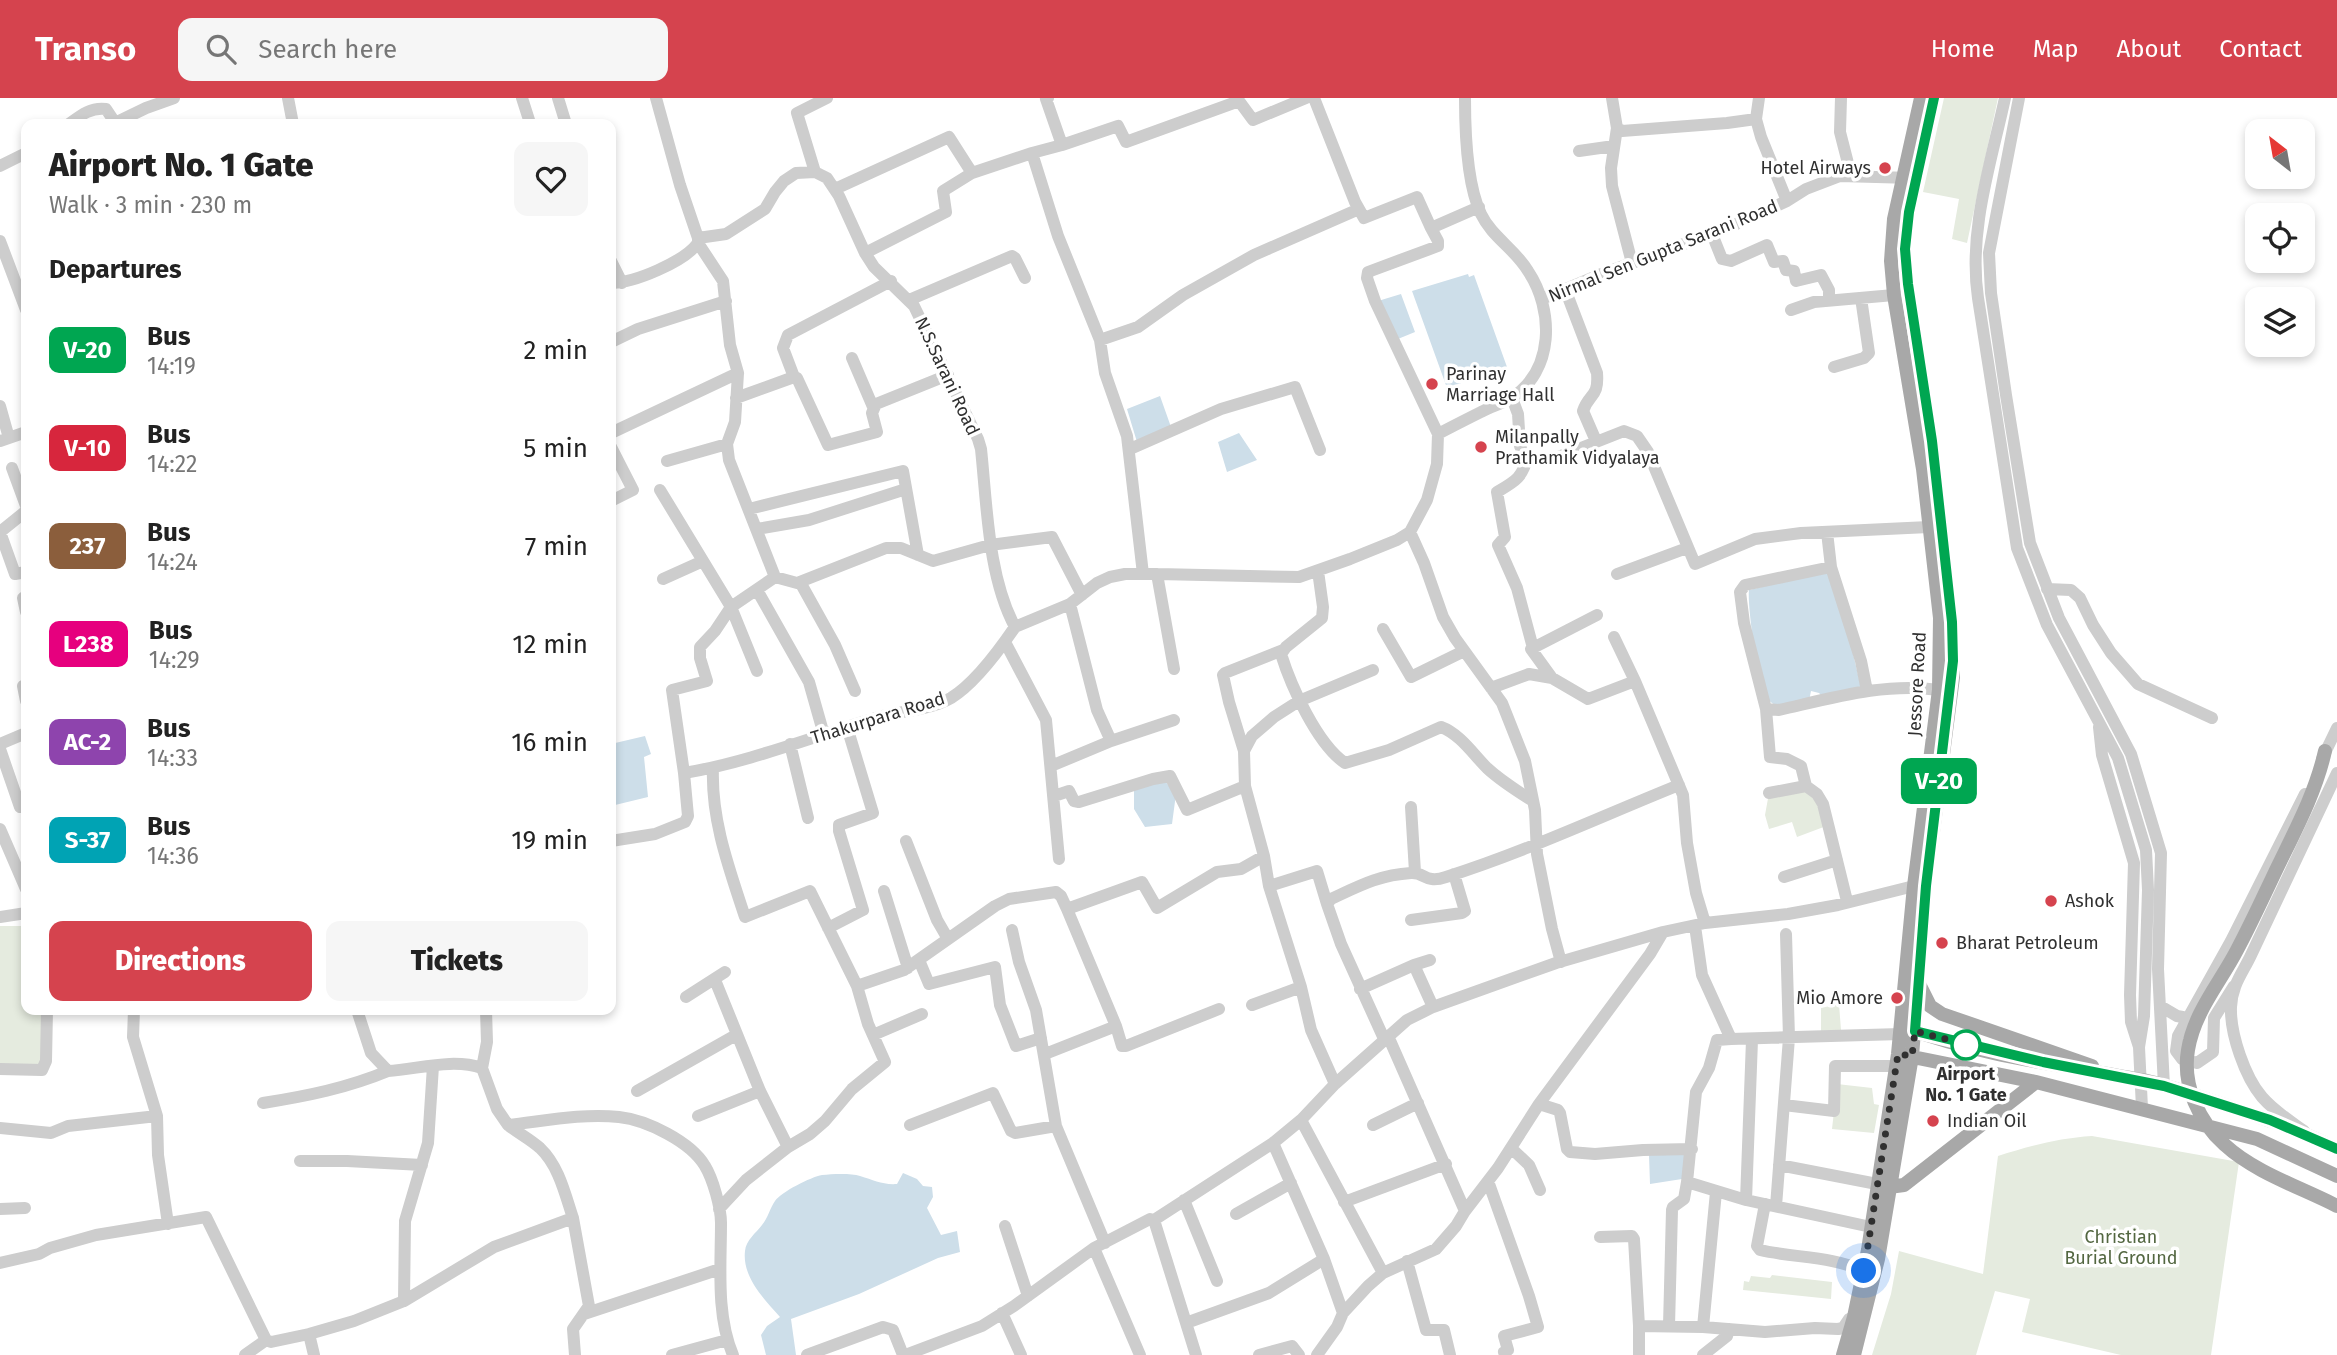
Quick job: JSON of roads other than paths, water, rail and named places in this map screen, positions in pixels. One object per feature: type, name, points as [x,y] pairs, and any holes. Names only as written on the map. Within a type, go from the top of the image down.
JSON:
[{"type":"main road","name":"Jessore Road","points":[[1906,1030],[1919,981],[1926,886],[1952,687],[1953,639],[1932,441],[1906,264],[1910,177],[1920,98]]},
{"type":"main road","name":"Jessore Road","points":[[1906,1030],[1914,886],[1939,690],[1941,627],[1923,469],[1894,295],[1891,246],[1934,98]]},
{"type":"main road","points":[[2325,751],[2319,778],[2295,830],[2237,951],[2197,1020],[2187,1052],[2187,1073],[2193,1099],[2200,1114],[2227,1148],[2245,1160],[2337,1206]]},
{"type":"main road","points":[[1919,981],[1927,1002],[1934,1010],[2078,1059],[2103,1074]]},
{"type":"main road","points":[[1843,1355],[1859,1318],[1878,1259],[1883,1186],[1906,1030],[2029,1059],[2164,1086],[2252,1114],[2312,1136],[2337,1149]]},
{"type":"main road","points":[[1902,1059],[2036,1083],[2142,1108],[2257,1139],[2337,1176]]},
{"type":"main road","points":[[1883,1186],[1904,1185],[2036,1083]]},
{"type":"main road","points":[[1854,1355],[1871,1227],[1883,1186]]},
{"type":"street","points":[[123,119],[174,98]]},
{"type":"street","points":[[288,98],[292,119]]},
{"type":"street","points":[[522,98],[529,119]]},
{"type":"street","points":[[558,98],[564,119]]},
{"type":"street","points":[[656,98],[698,240],[723,281],[730,345],[738,373],[735,422],[727,444],[729,460],[775,578]]},
{"type":"street","points":[[617,283],[664,267],[688,253],[698,240],[726,234],[765,209],[784,181],[796,173],[815,172],[797,113],[827,98]]},
{"type":"street","points":[[1048,98],[1046,99],[1062,145]]},
{"type":"street","points":[[865,253],[946,212],[943,191],[972,173],[1118,126],[1126,142],[1239,101],[1253,120],[1306,98]]},
{"type":"street","points":[[1015,627],[1070,604],[1110,577],[1157,574],[1299,577],[1410,532],[1427,500],[1437,464],[1438,434],[1375,301],[1367,278],[1368,272],[1438,246],[1438,241],[1418,197],[1364,218],[1314,98]]},
{"type":"street","points":[[1465,98],[1465,127],[1474,193],[1479,207],[1489,228],[1527,269],[1542,299]]},
{"type":"street","points":[[1612,98],[1617,128],[1611,169],[1612,186],[1632,263]]},
{"type":"street","points":[[1759,98],[1756,119],[1787,201]]},
{"type":"street","points":[[1841,98],[1840,132],[1852,175]]},
{"type":"street","points":[[2005,98],[1975,251],[1976,288],[2017,548],[2047,625],[2099,720],[2123,771],[2148,860],[2144,1021],[2139,1047],[2142,1108]]},
{"type":"street","points":[[2019,98],[1990,241],[1989,265],[2000,356],[2027,532],[2064,627],[2131,754],[2159,843],[2162,864],[2158,970],[2164,1086]]},
{"type":"street","points":[[76,119],[97,108],[106,109],[112,119]]},
{"type":"street","points":[[1617,128],[1622,131],[1756,119]]},
{"type":"street","points":[[835,189],[949,137],[972,173]]},
{"type":"street","points":[[1579,151],[1614,146]]},
{"type":"street","points":[[1032,153],[1058,236],[1100,340],[1105,373],[1130,449],[1134,510],[1143,574]]},
{"type":"street","points":[[0,166],[21,156]]},
{"type":"street","name":"N.S.Sarani Road","points":[[815,172],[827,178],[835,189],[874,267],[915,306],[981,450],[990,545],[1003,605],[1015,627]]},
{"type":"street","name":"Nirmal Sen Gupta Sarani Road","points":[[1438,434],[1512,398],[1530,379],[1540,362],[1547,336],[1542,299],[1712,234],[1787,201],[1806,189],[1840,176],[1910,177]]},
{"type":"street","points":[[1431,228],[1479,207]]},
{"type":"street","points":[[1100,340],[1138,327],[1183,295],[1254,255],[1359,209]]},
{"type":"street","points":[[1712,234],[1723,259],[1731,261],[1767,245],[1774,262],[1783,261],[1786,270],[1794,271],[1796,281],[1821,275],[1829,290],[1829,301]]},
{"type":"street","points":[[0,241],[21,297]]},
{"type":"street","points":[[909,300],[1012,256],[1025,278]]},
{"type":"street","points":[[852,358],[873,407],[877,432],[828,445],[797,378],[794,377],[783,348],[788,335],[891,281]]},
{"type":"street","points":[[1564,289],[1597,373],[1598,387],[1583,411],[1595,442]]},
{"type":"street","points":[[1791,310],[1815,302],[1894,295]]},
{"type":"street","points":[[1834,367],[1864,358],[1869,353],[1861,298]]},
{"type":"street","points":[[616,340],[726,301]]},
{"type":"street","points":[[616,431],[738,373]]},
{"type":"street","points":[[873,407],[948,375]]},
{"type":"street","points":[[736,397],[794,377]]},
{"type":"street","points":[[1130,449],[1221,409],[1295,387],[1320,450]]},
{"type":"street","points":[[1512,398],[1518,414],[1520,446],[1528,456],[1553,459],[1624,431],[1637,436],[1648,452],[1695,564],[1755,539],[1827,531],[1929,527]]},
{"type":"street","points":[[0,406],[4,439],[21,434]]},
{"type":"street","points":[[667,461],[727,444]]},
{"type":"street","points":[[1528,456],[1518,478],[1497,492],[1505,537],[1498,545],[1517,588],[1533,648],[1552,678]]},
{"type":"street","points":[[616,457],[633,490],[616,498]]},
{"type":"street","points":[[12,468],[21,494]]},
{"type":"street","points":[[749,509],[903,471],[918,555]]},
{"type":"street","points":[[757,529],[809,520],[906,489]]},
{"type":"street","points":[[660,490],[731,607],[757,671]]},
{"type":"street","points":[[21,513],[0,532],[15,574],[21,573]]},
{"type":"street","points":[[1827,531],[1831,567],[1861,661],[1867,691]]},
{"type":"street","points":[[1410,532],[1443,618],[1502,703],[1525,761],[1545,895],[1561,962]]},
{"type":"street","points":[[775,578],[792,583],[800,582],[886,548],[901,548],[933,561],[990,545],[1052,537],[1082,595]]},
{"type":"street","points":[[1617,574],[1687,548]]},
{"type":"street","points":[[663,579],[703,561]]},
{"type":"street","points":[[1831,567],[1745,585],[1740,592],[1744,623],[1766,709],[1770,757],[1787,759],[1801,766],[1806,786],[1817,794],[1823,804],[1847,901]]},
{"type":"street","points":[[1318,571],[1322,618],[1283,650],[1224,673],[1223,676],[1244,751],[1245,786],[1264,856],[1269,886],[1301,987],[1311,1030],[1335,1084]]},
{"type":"street","points":[[1157,574],[1174,669]]},
{"type":"street","points":[[616,840],[655,834],[685,822],[688,816],[684,772],[673,690],[707,681],[700,658],[700,647],[731,607],[775,578]]},
{"type":"street","points":[[800,582],[835,645],[855,691]]},
{"type":"street","points":[[2047,589],[2071,590],[2080,598],[2111,653],[2138,684],[2212,718]]},
{"type":"street","points":[[757,590],[809,682],[824,735]]},
{"type":"street","points":[[1070,604],[1097,710],[1111,741]]},
{"type":"street","points":[[1533,648],[1597,615]]},
{"type":"street","name":"Thakurpara Road","points":[[684,772],[713,768],[951,698],[975,677],[1015,627]]},
{"type":"street","points":[[1383,629],[1411,677],[1464,651]]},
{"type":"street","points":[[1614,637],[1683,795],[1687,843],[1700,925],[1703,975],[1731,1039]]},
{"type":"street","points":[[1005,642],[1046,720],[1059,859]]},
{"type":"street","points":[[1283,650],[1283,659],[1299,701],[1318,732],[1345,763],[1389,750],[1441,727],[1452,732],[1500,779],[1533,801]]},
{"type":"street","points":[[1244,751],[1252,736],[1299,701],[1373,670]]},
{"type":"street","points":[[1491,688],[1529,674],[1552,678],[1588,699],[1635,681]]},
{"type":"street","points":[[1766,709],[1779,710],[1867,691],[1906,687],[1939,690]]},
{"type":"street","points":[[1051,766],[1111,741],[1174,720]]},
{"type":"street","points":[[828,928],[863,910],[839,825],[873,813],[847,727]]},
{"type":"street","points":[[2337,728],[2231,941],[2178,1036],[2176,1051],[2182,1059],[2197,1063],[2213,1052],[2214,1018],[2252,953],[2337,773]]},
{"type":"street","points":[[20,807],[0,747],[21,736]]},
{"type":"street","points":[[790,744],[808,818]]},
{"type":"street","points":[[713,768],[712,790],[719,833],[745,918],[810,891],[857,986],[885,1062],[853,1088],[825,1121],[746,1180],[719,1209]]},
{"type":"street","points":[[1054,796],[1069,791],[1074,801],[1079,802],[1170,776],[1187,810],[1245,786]]},
{"type":"street","points":[[1327,904],[1331,899],[1374,878],[1415,872],[1431,881],[1454,874],[1679,785]]},
{"type":"street","points":[[1769,793],[1806,786]]},
{"type":"street","points":[[1411,807],[1415,872]]},
{"type":"street","points":[[0,829],[21,877]]},
{"type":"street","points":[[906,841],[937,920],[948,939]]},
{"type":"street","points":[[1067,909],[1142,882],[1157,908],[1217,872],[1241,869],[1264,856]]},
{"type":"street","points":[[1784,877],[1837,860]]},
{"type":"street","points":[[1269,886],[1317,871],[1360,989],[1418,1103],[1465,1211]]},
{"type":"street","points":[[1411,920],[1465,911],[1454,874]]},
{"type":"street","points":[[807,1355],[883,1327],[893,1330],[904,1355],[931,1350],[982,1326],[1100,1245],[1150,1219],[1154,1220],[1273,1143],[1407,1020],[1433,1007],[1561,962],[1663,932],[1838,905],[1914,886]]},
{"type":"street","points":[[884,891],[913,964],[929,984],[995,967],[1000,1004],[1016,1046],[1041,1038]]},
{"type":"street","points":[[857,986],[913,964],[983,913],[1009,899],[1056,892],[1067,909],[1122,1046],[1219,1009]]},
{"type":"street","points":[[0,917],[21,914]]},
{"type":"street","points":[[1012,930],[1019,962],[1036,1010],[1056,1126],[1140,1355]]},
{"type":"street","points":[[1317,1355],[1338,1326],[1343,1313],[1383,1273],[1436,1249],[1456,1226],[1539,1104],[1650,954],[1663,932]]},
{"type":"street","points":[[1786,934],[1789,1038],[1779,1165],[1758,1248],[1782,1255],[1833,1260],[1864,1271]]},
{"type":"street","points":[[1360,989],[1430,960]]},
{"type":"street","points":[[1414,965],[1433,1007]]},
{"type":"street","points":[[686,996],[720,976],[736,1035],[788,1147]]},
{"type":"street","points":[[2234,986],[2232,1020],[2248,1075],[2267,1103],[2312,1136]]},
{"type":"street","points":[[1252,1005],[1301,987]]},
{"type":"street","points":[[2160,1006],[2177,1016],[2188,1018]]},
{"type":"street","points":[[873,1035],[922,1014]]},
{"type":"street","points":[[0,1069],[42,1070],[47,1061],[47,1015]]},
{"type":"street","points":[[134,1015],[133,1037],[157,1116],[158,1155],[168,1224]]},
{"type":"street","points":[[359,1015],[372,1053],[388,1071]]},
{"type":"street","points":[[486,1015],[487,1042],[482,1068],[497,1109],[508,1125],[539,1147],[548,1157],[557,1173],[573,1218],[589,1306],[575,1322],[575,1355]]},
{"type":"street","points":[[1045,1054],[1116,1026]]},
{"type":"street","points":[[1669,1326],[1672,1210],[1684,1199],[1698,1086],[1709,1068],[1717,1040],[1906,1030]]},
{"type":"street","points":[[637,1091],[736,1035]]},
{"type":"street","points":[[1746,1200],[1752,1040]]},
{"type":"street","points":[[1784,1105],[1834,1111],[1835,1066],[1902,1059]]},
{"type":"street","points":[[263,1103],[312,1096],[388,1071],[467,1063],[482,1068]]},
{"type":"street","points":[[404,1301],[405,1221],[422,1165],[430,1120],[433,1066]]},
{"type":"street","points":[[698,1116],[760,1091]]},
{"type":"street","points":[[910,1125],[993,1093],[1014,1133],[1056,1126]]},
{"type":"street","points":[[1373,1125],[1418,1103]]},
{"type":"street","points":[[1539,1104],[1560,1112],[1567,1149],[1570,1152],[1595,1154],[1692,1149]]},
{"type":"street","points":[[0,1128],[51,1133],[68,1126],[157,1116]]},
{"type":"street","points":[[508,1125],[600,1116],[622,1117],[643,1123],[684,1144],[705,1166],[719,1209],[720,1269],[727,1340],[733,1355]]},
{"type":"street","points":[[1301,1120],[1383,1273]]},
{"type":"street","points":[[1273,1143],[1324,1259],[1343,1313]]},
{"type":"street","points":[[1511,1148],[1529,1165],[1540,1190]]},
{"type":"street","points":[[300,1161],[347,1160],[422,1165]]},
{"type":"street","points":[[1344,1202],[1446,1164]]},
{"type":"street","points":[[1779,1165],[1883,1186]]},
{"type":"street","points":[[1488,1181],[1538,1327],[1504,1336],[1508,1350],[1504,1352],[1505,1355]]},
{"type":"street","points":[[1687,1182],[1746,1200],[1871,1227]]},
{"type":"street","points":[[1236,1214],[1291,1183]]},
{"type":"street","points":[[1703,1327],[1716,1192]]},
{"type":"street","points":[[1184,1200],[1217,1281]]},
{"type":"street","points":[[0,1209],[25,1208]]},
{"type":"street","points":[[0,1263],[39,1255],[50,1248],[96,1234],[206,1217],[266,1340],[271,1342],[354,1321],[404,1301],[494,1247],[573,1218]]},
{"type":"street","points":[[1154,1220],[1196,1355]]},
{"type":"street","points":[[1005,1226],[1028,1296]]},
{"type":"street","points":[[1600,1237],[1632,1236],[1634,1239],[1639,1355]]},
{"type":"street","points":[[1186,1324],[1269,1293],[1324,1259]]},
{"type":"street","points":[[1407,1261],[1426,1330],[1444,1330],[1450,1355]]},
{"type":"street","points":[[584,1314],[720,1269]]},
{"type":"street","points":[[1002,1313],[1020,1355]]},
{"type":"street","points":[[1639,1326],[1765,1332],[1838,1329],[1859,1318]]},
{"type":"street","points":[[1703,1355],[1727,1336],[1730,1329]]},
{"type":"street","points":[[310,1334],[314,1355]]},
{"type":"street","points":[[245,1355],[266,1340]]},
{"type":"street","points":[[672,1355],[688,1353],[727,1340]]},
{"type":"street","points":[[1259,1355],[1292,1346],[1299,1355]]},
{"type":"water","points":[[1468,274],[1469,277],[1474,275],[1507,367],[1447,388],[1412,291]]},
{"type":"water","points":[[1401,294],[1415,332],[1393,341],[1378,301]]},
{"type":"water","points":[[1160,396],[1171,427],[1137,442],[1127,409]]},
{"type":"water","points":[[1239,433],[1257,460],[1227,472],[1218,442]]},
{"type":"water","points":[[1833,570],[1861,687],[1823,697],[1811,691],[1809,701],[1775,705],[1767,698],[1760,678],[1751,627],[1749,590]]},
{"type":"water","points":[[645,736],[651,754],[644,757],[648,797],[616,805],[616,743]]},
{"type":"water","points":[[1164,780],[1176,794],[1172,824],[1145,827],[1134,809],[1134,789]]},
{"type":"water","points":[[1687,1151],[1682,1179],[1650,1184],[1649,1155]]},
{"type":"water","points":[[903,1173],[917,1179],[923,1186],[932,1187],[933,1197],[927,1208],[941,1235],[957,1231],[960,1252],[938,1258],[859,1294],[791,1319],[796,1355],[766,1355],[761,1335],[767,1326],[780,1317],[751,1279],[745,1251],[749,1240],[764,1222],[775,1201],[797,1185],[822,1175],[852,1174],[882,1183],[897,1184]]},
{"type":"place","name":"Hotel Airways","points":[[1885,168]]},
{"type":"place","name":"Parinay Marriage Hall","points":[[1432,384]]},
{"type":"place","name":"Milanpally Prathamik Vidyalaya","points":[[1481,447]]},
{"type":"place","name":"Ashok","points":[[2051,901]]},
{"type":"place","name":"Bharat Petroleum","points":[[1942,943]]},
{"type":"place","name":"Mio Amore","points":[[1897,998]]},
{"type":"place","name":"Airport No. 1 Gate","points":[[1966,1045]]},
{"type":"place","name":"Indian Oil","points":[[1933,1121]]},
{"type":"park label","name":"Christian Burial Ground","points":[[2121,1247]]}]
